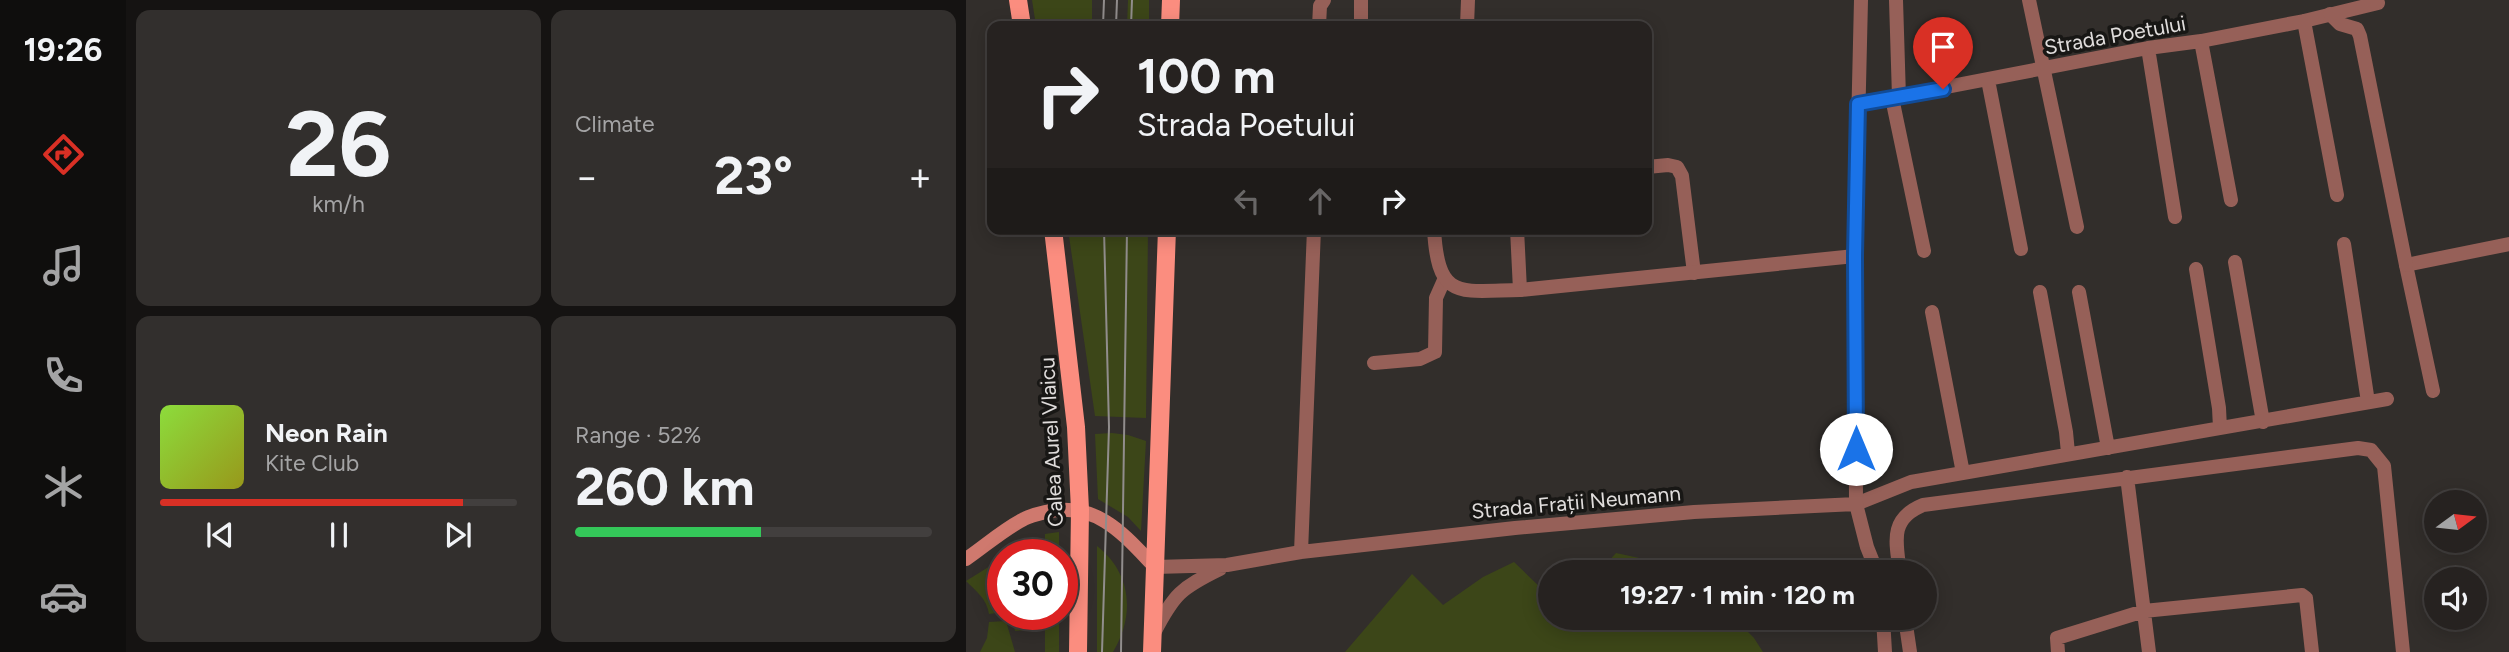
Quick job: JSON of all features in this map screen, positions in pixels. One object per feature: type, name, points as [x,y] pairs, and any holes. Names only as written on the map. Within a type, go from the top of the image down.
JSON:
[{"type":"main road","points":[[1018,0],[1021,21]]},
{"type":"main road","points":[[1170,21],[1171,0]]},
{"type":"main road","name":"Calea Aurel Vlaicu","points":[[1054,235],[1076,417],[1080,510],[1078,652]]},
{"type":"main road","points":[[1140,652],[1152,644],[1167,235]]},
{"type":"main road","points":[[966,559],[1024,518],[1059,510],[1080,510],[1094,514],[1116,528],[1155,567]]},
{"type":"street","points":[[1320,21],[1320,5],[1324,0]]},
{"type":"street","points":[[1361,0],[1361,21]]},
{"type":"street","points":[[1467,21],[1468,0]]},
{"type":"street","points":[[1861,0],[1855,256],[1856,504],[1872,560]]},
{"type":"street","points":[[1896,0],[1895,98],[1924,251]]},
{"type":"street","points":[[2029,0],[2077,227]]},
{"type":"street","name":"Strada Poetului","points":[[1858,104],[2304,21],[2378,3]]},
{"type":"street","points":[[2330,13],[2340,24],[2357,29],[2360,36],[2433,391]]},
{"type":"street","points":[[2304,21],[2337,195]]},
{"type":"street","points":[[2201,41],[2231,200]]},
{"type":"street","points":[[2148,48],[2175,217]]},
{"type":"street","points":[[1988,80],[2021,249]]},
{"type":"street","points":[[1652,167],[1677,167],[1682,176],[1694,272]]},
{"type":"street","points":[[1301,552],[1314,235]]},
{"type":"street","points":[[1435,235],[1438,267],[1444,279],[1454,288],[1467,291],[1520,290],[1855,256]]},
{"type":"street","points":[[1517,235],[1520,290]]},
{"type":"street","points":[[2344,244],[2368,402]]},
{"type":"street","points":[[2406,265],[2509,244]]},
{"type":"street","points":[[2235,262],[2263,422]]},
{"type":"street","points":[[2196,269],[2220,428]]},
{"type":"street","points":[[1374,363],[1420,359],[1434,352],[1436,298],[1444,279]]},
{"type":"street","points":[[2040,292],[2068,453]]},
{"type":"street","points":[[2079,292],[2108,448]]},
{"type":"street","points":[[1932,312],[1963,473]]},
{"type":"street","points":[[1856,504],[1911,482],[2387,399]]},
{"type":"street","points":[[1898,560],[1896,544],[1898,527],[1904,516],[1923,505],[2358,448],[2371,450],[2384,466],[2403,652]]},
{"type":"street","points":[[2127,477],[2149,652]]},
{"type":"street","name":"Strada Frații Neumann","points":[[1155,567],[1227,565],[1301,552],[1515,528],[1694,512],[1856,504]]},
{"type":"street","name":"Strada Frații Neumann","points":[[1152,644],[1168,605],[1189,584],[1227,565]]},
{"type":"street","points":[[2058,652],[2057,638],[2144,611],[2302,594],[2306,598],[2312,652]]},
{"type":"street","points":[[1884,630],[1885,652]]},
{"type":"street","points":[[1907,630],[1910,652]]},
{"type":"green space","points":[[1032,0],[1092,0],[1092,21],[1035,21]]},
{"type":"green space","points":[[1128,0],[1149,0],[1149,21],[1127,21]]},
{"type":"green space","points":[[1069,235],[1148,235],[1146,418],[1095,416]]},
{"type":"green space","points":[[1112,433],[1146,441],[1141,531],[1128,517],[1098,499],[1095,434]]},
{"type":"green space","points":[[1059,532],[1059,539],[1045,539],[1045,534]]},
{"type":"green space","points":[[1097,546],[1117,569],[1126,596],[1125,624],[1113,652],[1097,652]]},
{"type":"green space","points":[[1616,553],[1646,560],[1610,560]]},
{"type":"green space","points":[[1514,562],[1538,585],[1538,630],[1746,630],[1763,652],[1345,652],[1412,574],[1443,605],[1483,577]]},
{"type":"green space","points":[[987,568],[987,607],[977,592],[966,581]]},
{"type":"green space","points":[[988,630],[1009,630],[1015,652],[980,652]]},
{"type":"green space","points":[[1045,630],[1059,630],[1059,652],[1045,652]]},
{"type":"tram line","points":[[1103,21],[1104,0]]},
{"type":"tram line","points":[[1116,21],[1117,0]]},
{"type":"tram line","points":[[1131,21],[1132,0]]},
{"type":"tram line","points":[[1102,652],[1109,427],[1104,235]]},
{"type":"tram line","points":[[1121,652],[1127,235]]},
{"type":"route","points":[[1856,449],[1855,256],[1858,104],[1943,89]]}]
